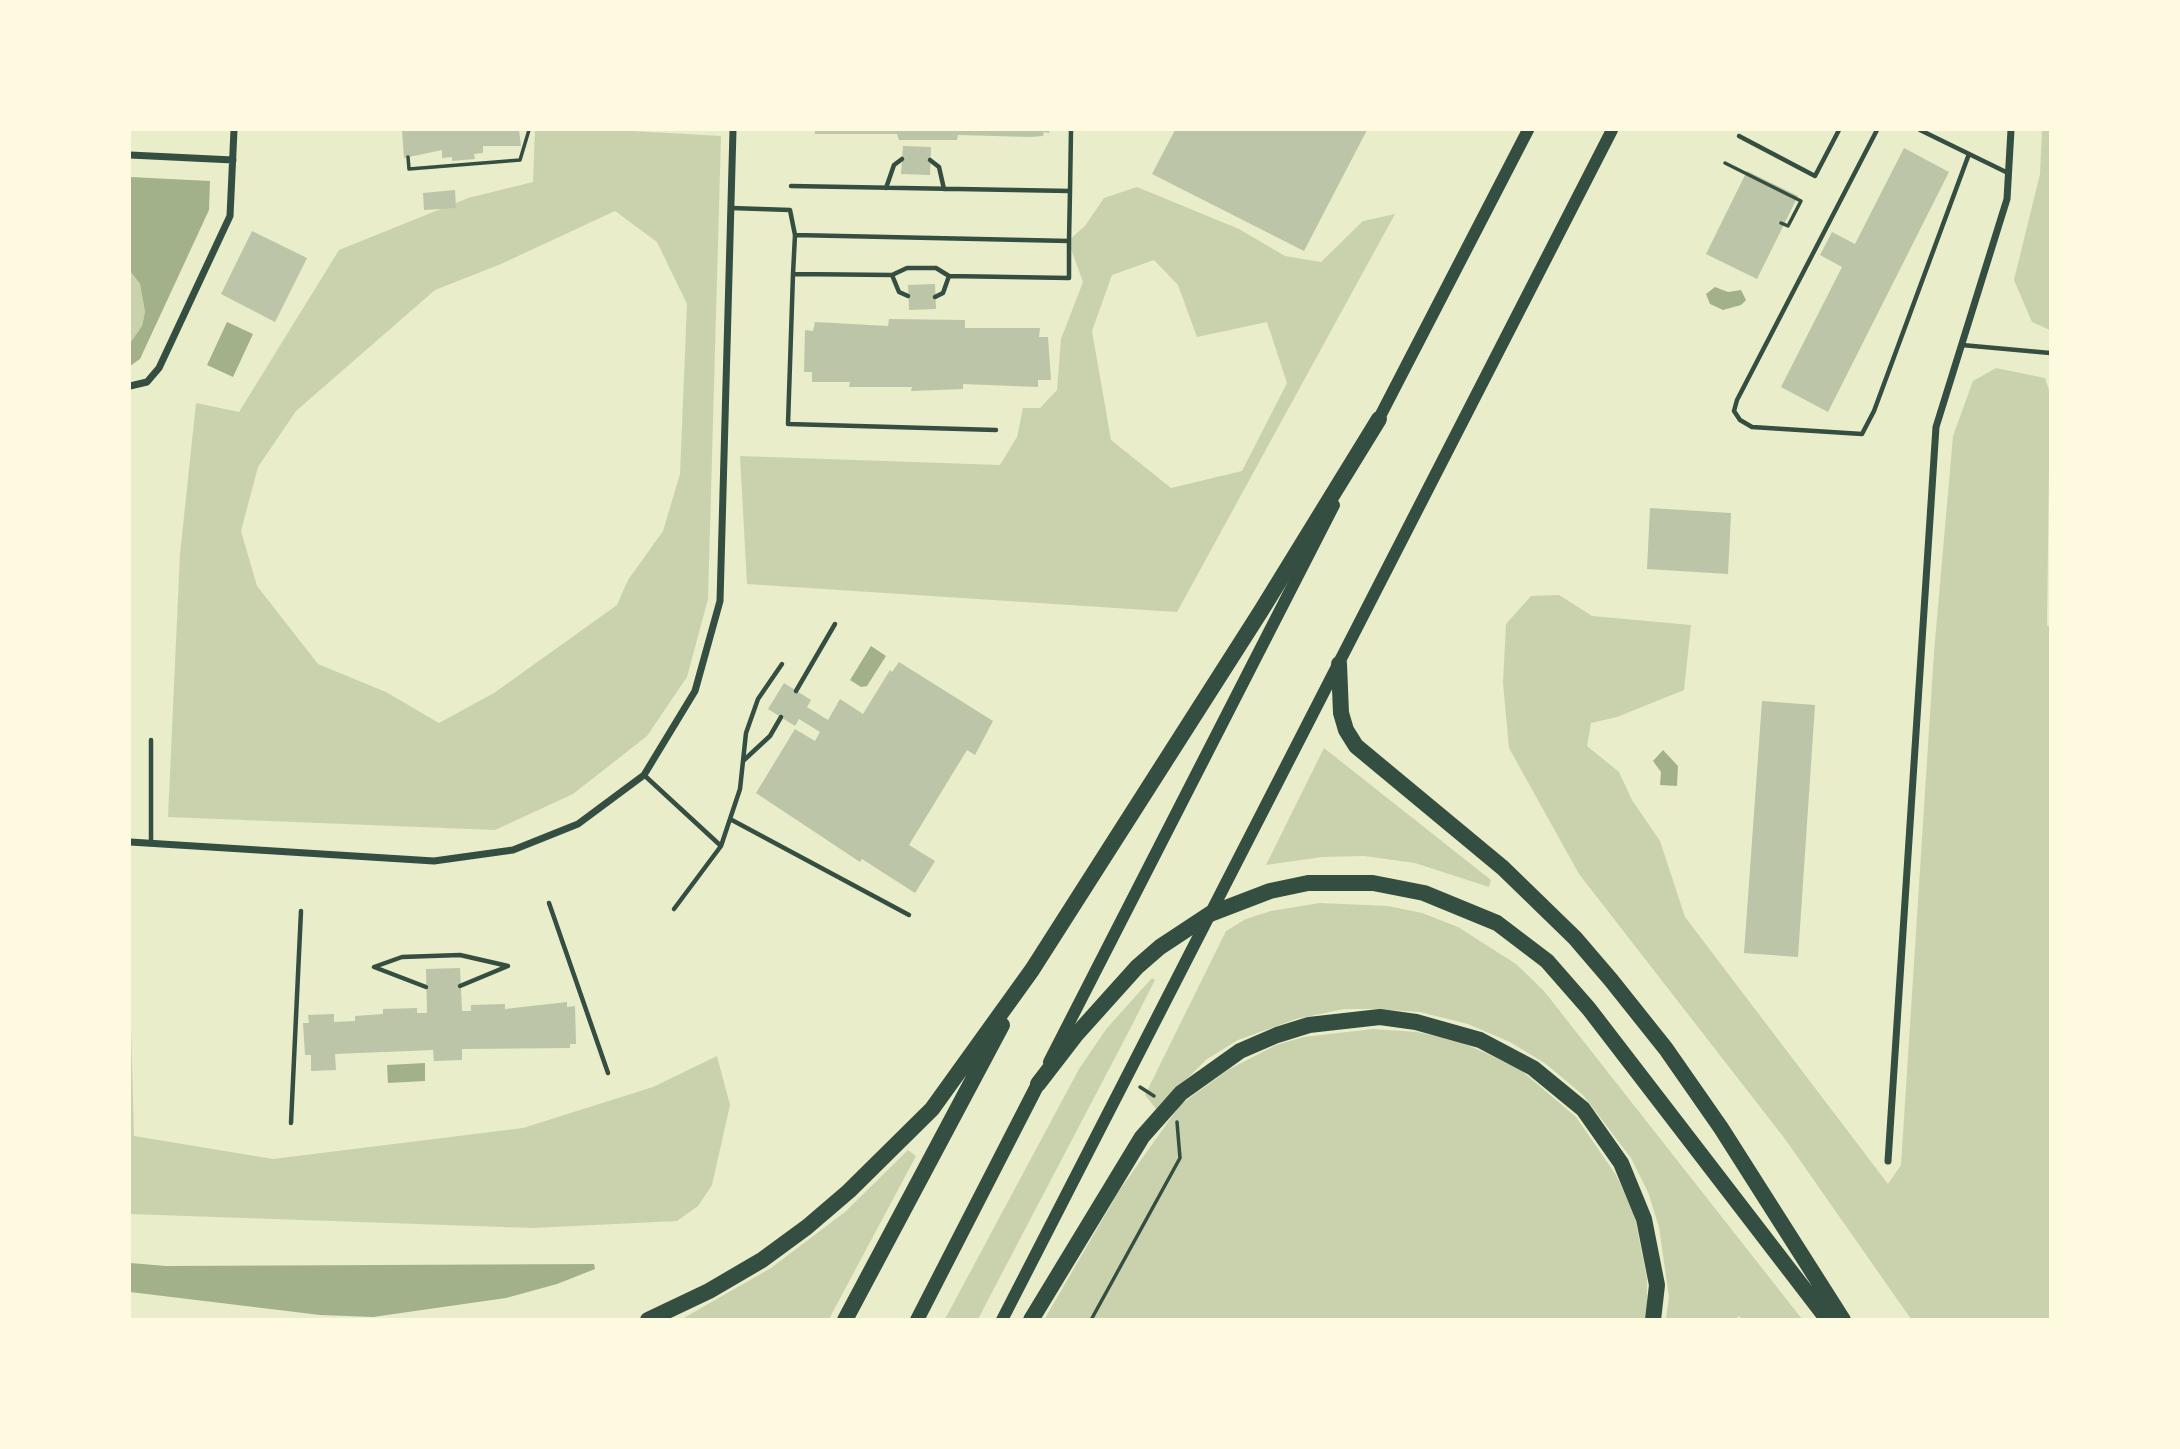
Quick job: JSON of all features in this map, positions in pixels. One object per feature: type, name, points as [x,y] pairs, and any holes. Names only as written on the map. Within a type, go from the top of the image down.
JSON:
[{"type":"highway","points":[[648,1320],[709,1291],[762,1260],[849,1191],[932,1108],[1032,970],[1261,611],[1379,419]]},
{"type":"highway","points":[[1339,664],[1341,713],[1346,730],[1356,746],[1503,868],[1575,938],[1611,980],[1666,1049],[1720,1128],[1843,1320]]},
{"type":"highway","points":[[917,1320],[1038,1084],[1075,1036],[1137,967],[1160,947],[1210,914],[1270,891],[1308,883],[1338,882],[1373,883],[1447,899],[1497,923],[1539,954],[1569,985],[1828,1320]]},
{"type":"highway","points":[[845,1320],[1032,970]]},
{"type":"highway","points":[[1031,1320],[1142,1137],[1181,1093],[1240,1051],[1277,1035],[1309,1025],[1380,1017],[1416,1022],[1480,1040],[1533,1068],[1583,1109],[1621,1163],[1644,1219],[1657,1285],[1653,1320]]},
{"type":"main road","points":[[1038,1084],[1528,130]]},
{"type":"main road","points":[[1002,1320],[1612,130]]},
{"type":"street","points":[[130,386],[147,382],[159,368],[230,216],[234,130]]},
{"type":"street","points":[[130,842],[434,861],[513,850],[578,824],[644,775],[695,691],[720,601],[733,130]]},
{"type":"street","points":[[1888,1161],[1936,428],[2007,199],[2011,130]]},
{"type":"street","points":[[130,155],[233,160]]},
{"type":"lane","points":[[793,274],[892,275],[906,268],[936,268],[949,276],[1069,278],[1071,130]]},
{"type":"lane","points":[[1739,136],[1815,176],[1839,130]]},
{"type":"lane","points":[[1877,130],[1737,401],[1734,411],[1740,420],[1752,427],[1862,434],[1874,411],[1969,154]]},
{"type":"lane","points":[[1920,130],[2009,173]]},
{"type":"lane","points":[[886,188],[894,165],[902,159]]},
{"type":"lane","points":[[930,160],[939,167],[944,189]]},
{"type":"lane","points":[[791,186],[1070,191]]},
{"type":"lane","points":[[730,208],[790,210],[795,234],[788,424],[996,430]]},
{"type":"lane","points":[[795,234],[1069,241]]},
{"type":"lane","points":[[892,275],[899,292],[908,296]]},
{"type":"lane","points":[[935,297],[943,293],[949,276]]},
{"type":"lane","points":[[1962,345],[2050,353]]},
{"type":"lane","points":[[796,691],[835,624]]},
{"type":"lane","points":[[674,909],[721,846],[740,789],[746,733],[758,699],[782,664]]},
{"type":"lane","points":[[743,762],[770,736],[781,717]]},
{"type":"lane","points":[[150,843],[151,740]]},
{"type":"lane","points":[[644,775],[721,846]]},
{"type":"lane","points":[[730,819],[909,915]]},
{"type":"lane","points":[[549,903],[608,1073]]},
{"type":"lane","points":[[291,1124],[300,911]]},
{"type":"lane","points":[[426,987],[374,967],[402,957],[460,954],[508,966],[460,986]]},
{"type":"path","points":[[408,157],[409,169],[520,160],[529,130]]},
{"type":"path","points":[[1726,163],[1801,201],[1788,226],[1781,223]]},
{"type":"path","points":[[1091,1320],[1180,1158],[1178,1123],[1174,1117]]},
{"type":"shaded area","points":[[535,130],[615,130],[721,136],[708,599],[687,677],[647,736],[573,794],[495,830],[168,817],[180,554],[196,403],[239,412],[339,250],[468,198],[533,182]],"holes":[[[615,211],[657,242],[687,304],[680,474],[663,531],[628,580],[617,605],[494,693],[439,723],[386,692],[318,664],[257,586],[241,531],[258,467],[296,411],[435,290],[501,264]]]},
{"type":"shaded area","points":[[2042,130],[2050,130],[2050,330],[2032,322],[2014,280],[2040,174]]},
{"type":"shaded area","points":[[130,177],[210,181],[209,210],[140,359],[130,366],[130,343],[142,326],[145,312],[140,284],[130,271]]},
{"type":"shaded area","points":[[1137,187],[1239,229],[1285,256],[1321,262],[1363,221],[1395,214],[1177,612],[747,584],[740,456],[1000,465],[1017,437],[1023,408],[1040,408],[1057,390],[1061,339],[1083,282],[1068,241],[1085,226],[1104,198]],"holes":[[[1154,260],[1178,285],[1197,337],[1267,322],[1287,383],[1242,471],[1171,488],[1111,440],[1092,331],[1112,275]]]},
{"type":"shaded area","points":[[130,271],[140,284],[145,312],[142,326],[130,343]]},
{"type":"shaded area","points":[[1715,287],[1728,292],[1741,290],[1746,300],[1741,305],[1723,310],[1710,304],[1706,294]]},
{"type":"shaded area","points":[[227,322],[253,334],[233,377],[207,365]]},
{"type":"shaded area","points":[[1996,368],[2045,378],[2050,393],[2047,625],[2050,627],[2050,1319],[1911,1319],[1785,1139],[1579,874],[1509,748],[1503,683],[1506,624],[1531,596],[1559,595],[1592,616],[1691,625],[1684,690],[1617,717],[1591,723],[1587,746],[1619,772],[1632,800],[1660,841],[1685,917],[1888,1184],[1901,1165],[1934,652],[1953,436],[1973,381]]},
{"type":"shaded area","points":[[871,646],[886,656],[867,686],[861,687],[850,680]]},
{"type":"shaded area","points":[[1324,748],[1491,880],[1489,887],[1415,863],[1364,856],[1322,857],[1266,865]]},
{"type":"shaded area","points":[[1663,750],[1678,766],[1677,786],[1660,785],[1661,772],[1653,761]]},
{"type":"shaded area","points":[[1320,903],[1388,906],[1422,913],[1458,927],[1516,964],[1544,991],[1802,1319],[1742,1319],[1739,1316],[1735,1320],[1666,1319],[1669,1297],[1659,1227],[1648,1192],[1631,1158],[1583,1095],[1546,1064],[1510,1042],[1468,1024],[1420,1012],[1375,1009],[1344,1009],[1296,1019],[1238,1040],[1207,1059],[1156,1109],[1145,1095],[1226,931],[1246,919],[1271,911]]},
{"type":"shaded area","points":[[1152,978],[1155,980],[1129,1031],[978,1319],[945,1319],[1079,1069],[1107,1028]]},
{"type":"shaded area","points":[[130,992],[134,1136],[273,1159],[523,1128],[653,1087],[717,1056],[730,1105],[712,1185],[698,1206],[677,1221],[532,1228],[130,1214]]},
{"type":"shaded area","points":[[1373,1029],[1417,1032],[1456,1040],[1522,1071],[1576,1117],[1616,1175],[1634,1213],[1647,1279],[1647,1319],[1044,1320],[1119,1191],[1180,1105],[1228,1070],[1276,1045],[1304,1037]]},
{"type":"shaded area","points":[[425,1063],[425,1081],[388,1083],[387,1065]]},
{"type":"shaded area","points":[[908,1150],[916,1156],[829,1319],[682,1319],[771,1268],[845,1212]]},
{"type":"shaded area","points":[[130,1263],[166,1266],[594,1264],[595,1269],[557,1284],[506,1298],[373,1317],[320,1315],[130,1292]]},
{"type":"building","points":[[402,130],[519,130],[521,146],[483,146],[483,153],[474,154],[475,159],[452,161],[452,157],[442,158],[442,150],[404,158]]},
{"type":"building","points":[[815,130],[1050,130],[1049,133],[1044,132],[1043,136],[1030,137],[958,135],[957,140],[899,140],[897,134],[815,134]]},
{"type":"building","points":[[1175,130],[1367,130],[1304,251],[1152,174]]},
{"type":"building","points":[[903,146],[931,147],[930,175],[901,174]]},
{"type":"building","points":[[1904,148],[1949,172],[1828,412],[1781,387],[1842,267],[1820,255],[1832,232],[1855,244]]},
{"type":"building","points":[[1747,171],[1798,196],[1757,279],[1706,254]]},
{"type":"building","points":[[455,190],[456,208],[424,210],[423,193]]},
{"type":"building","points":[[252,231],[307,258],[275,322],[221,294]]},
{"type":"building","points":[[935,284],[936,309],[909,310],[908,285]]},
{"type":"building","points":[[889,319],[965,320],[965,328],[1040,328],[1039,337],[1048,337],[1051,380],[1038,380],[1038,387],[963,384],[963,389],[911,391],[912,387],[849,387],[850,382],[812,382],[812,372],[804,372],[805,330],[813,331],[815,322],[888,326]]},
{"type":"building","points":[[1650,508],[1731,513],[1728,574],[1647,569]]},
{"type":"building","points":[[899,662],[993,721],[975,755],[967,750],[909,845],[935,861],[915,893],[862,859],[860,862],[756,793],[795,729],[815,741],[820,732],[799,719],[795,726],[768,709],[784,683],[811,700],[807,707],[828,720],[840,699],[863,714],[890,670],[892,672]]},
{"type":"building","points":[[1762,701],[1815,705],[1798,957],[1744,953]]},
{"type":"building","points":[[460,968],[462,1011],[471,1011],[471,1005],[505,1004],[505,1009],[567,1002],[567,1007],[575,1006],[576,1044],[570,1044],[570,1048],[462,1049],[462,1060],[434,1061],[433,1050],[335,1054],[336,1070],[311,1071],[311,1055],[305,1055],[303,1023],[309,1023],[308,1015],[334,1014],[334,1022],[355,1021],[355,1016],[383,1014],[383,1009],[417,1008],[417,1013],[427,1013],[426,969]]}]
